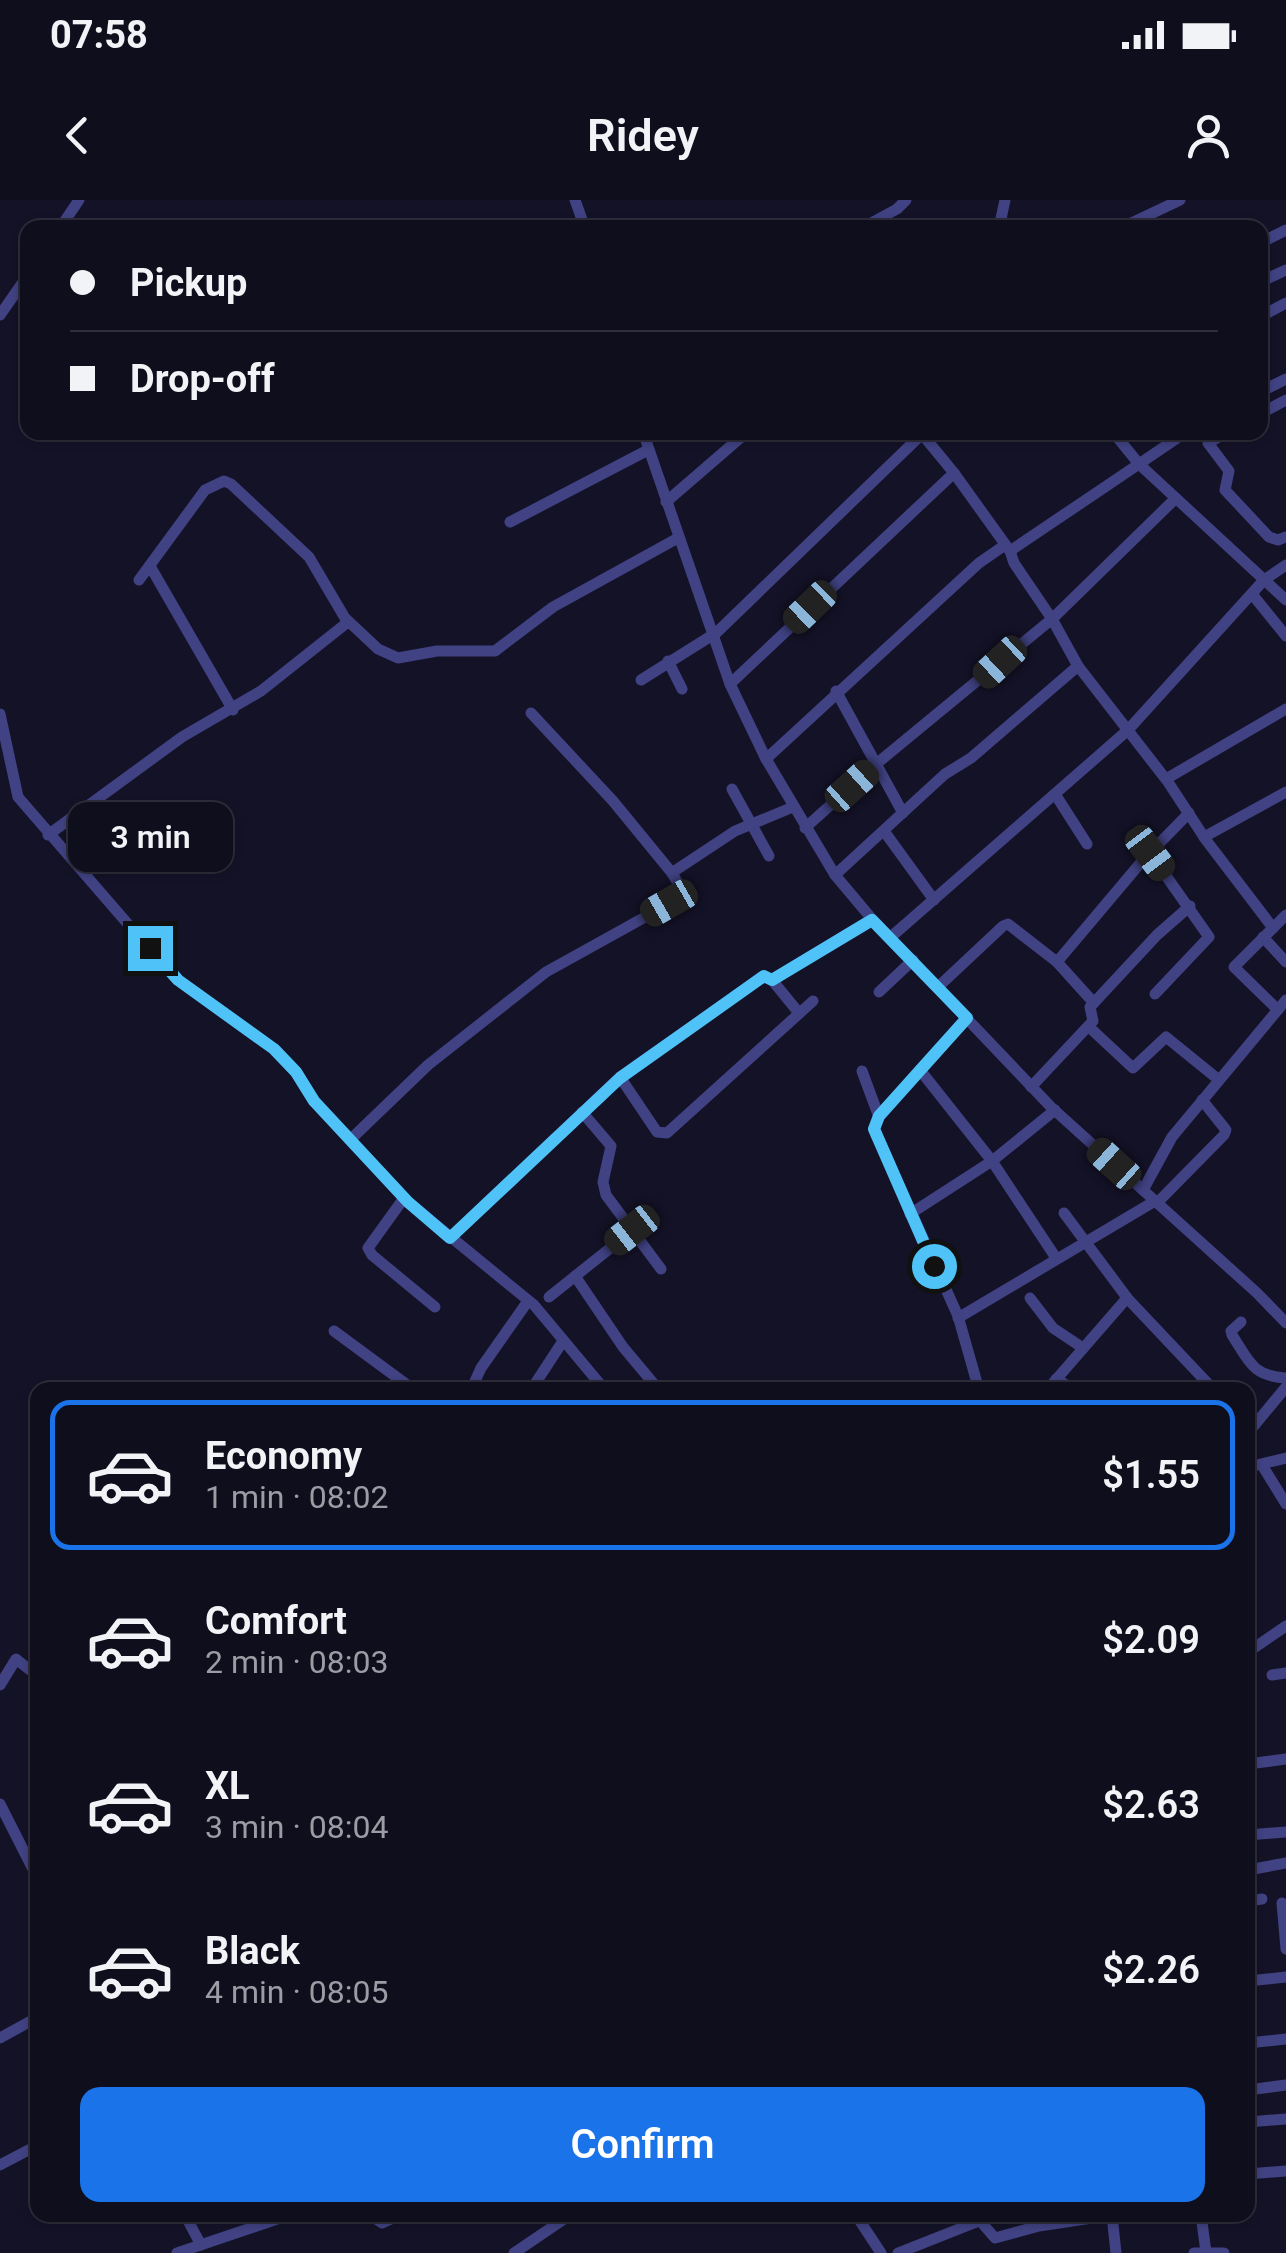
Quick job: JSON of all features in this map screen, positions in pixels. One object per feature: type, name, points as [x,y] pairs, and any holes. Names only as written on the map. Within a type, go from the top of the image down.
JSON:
[{"type":"street","points":[[877,220],[906,200]]},
{"type":"street","points":[[1138,220],[1180,200]]},
{"type":"street","points":[[0,315],[20,286]]},
{"type":"street","points":[[645,440],[730,684],[766,759],[835,875],[872,920],[892,936],[1031,1087],[1258,1292],[1286,1323]]},
{"type":"street","points":[[666,502],[738,440]]},
{"type":"street","points":[[642,680],[712,636],[916,440]]},
{"type":"street","points":[[927,440],[1007,548],[1078,666],[1166,778],[1286,962]]},
{"type":"street","points":[[1120,440],[1139,464],[1286,600]]},
{"type":"street","points":[[766,759],[980,563],[1174,440]]},
{"type":"street","points":[[1215,440],[1208,444],[1229,471],[1224,490],[1270,537],[1286,537]]},
{"type":"street","points":[[510,522],[648,450]]},
{"type":"street","points":[[730,684],[954,472]]},
{"type":"street","points":[[140,580],[206,490],[224,481],[232,484],[309,557],[348,622],[378,648],[398,658],[437,651],[495,651],[553,607],[678,538]]},
{"type":"street","points":[[804,828],[1052,619],[1176,498]]},
{"type":"street","points":[[892,936],[1128,730],[1264,580],[1286,565]]},
{"type":"street","points":[[150,566],[233,710]]},
{"type":"street","points":[[1252,594],[1286,636]]},
{"type":"street","points":[[48,834],[182,737],[233,710],[348,622]]},
{"type":"street","points":[[668,661],[682,689]]},
{"type":"street","points":[[835,875],[944,774],[971,758],[1078,666]]},
{"type":"street","points":[[836,692],[903,812]]},
{"type":"street","points":[[1166,778],[1286,710]]},
{"type":"street","points":[[352,1138],[428,1065],[546,972],[674,900],[682,890],[612,801],[530,713]]},
{"type":"street","points":[[0,714],[18,797],[178,980],[274,1049],[296,1072],[314,1101],[404,1198],[528,1300],[598,1382]]},
{"type":"street","points":[[732,789],[769,856]]},
{"type":"street","points":[[1204,837],[1286,792]]},
{"type":"street","points":[[1055,794],[1087,844]]},
{"type":"street","points":[[672,873],[751,824],[793,807]]},
{"type":"street","points":[[1057,962],[1188,813]]},
{"type":"street","points":[[884,831],[934,900]]},
{"type":"street","points":[[1150,853],[1209,938],[1155,994]]},
{"type":"street","points":[[1031,1087],[1093,1022],[1089,1010],[1094,1003],[1190,906]]},
{"type":"street","points":[[1144,1190],[1172,1137],[1282,1005],[1234,967],[1286,915]]},
{"type":"street","points":[[772,980],[872,920]]},
{"type":"street","points":[[938,987],[1008,924],[1057,962],[1094,1003]]},
{"type":"street","points":[[879,992],[913,960]]},
{"type":"street","points":[[450,1238],[620,1078],[764,976],[800,1013]]},
{"type":"street","points":[[620,1078],[657,1132],[667,1133],[813,1000]]},
{"type":"street","points":[[967,1018],[879,1116],[874,1129],[958,1318],[977,1382]]},
{"type":"street","points":[[1089,1027],[1132,1068],[1166,1037],[1219,1080]]},
{"type":"street","points":[[920,1070],[992,1162],[1056,1258]]},
{"type":"street","points":[[862,1071],[879,1116]]},
{"type":"street","points":[[958,1318],[1156,1202],[1224,1135],[1226,1130],[1202,1100]]},
{"type":"street","points":[[910,1214],[992,1162],[1055,1110]]},
{"type":"street","points":[[582,1112],[611,1146],[603,1188],[661,1268]]},
{"type":"street","points":[[404,1198],[368,1248],[435,1306]]},
{"type":"street","points":[[1064,1213],[1127,1298],[1206,1382]]},
{"type":"street","points":[[549,1297],[632,1230]]},
{"type":"street","points":[[575,1276],[651,1382]]},
{"type":"street","points":[[1030,1298],[1052,1328],[1082,1348]]},
{"type":"street","points":[[1054,1382],[1127,1298]]},
{"type":"street","points":[[475,1382],[528,1300]]},
{"type":"street","points":[[1241,1322],[1230,1331],[1255,1369],[1262,1376],[1286,1378]]},
{"type":"street","points":[[334,1331],[399,1382]]},
{"type":"street","points":[[536,1382],[564,1341]]},
{"type":"street","points":[[1056,1379],[1061,1382]]},
{"type":"street","points":[[1255,1422],[1286,1387]]},
{"type":"street","points":[[1255,1466],[1286,1458]]},
{"type":"street","points":[[1262,1465],[1286,1504]]},
{"type":"street","points":[[1255,1647],[1286,1626]]},
{"type":"street","points":[[0,1685],[16,1659],[30,1670]]},
{"type":"street","points":[[1272,1675],[1286,1674]]},
{"type":"street","points":[[1255,1763],[1286,1759]]},
{"type":"street","points":[[0,1804],[30,1863]]},
{"type":"street","points":[[1255,1834],[1286,1832]]},
{"type":"street","points":[[1255,1869],[1286,1863]]},
{"type":"street","points":[[1255,1900],[1262,1900]]},
{"type":"street","points":[[1282,1903],[1286,1949]]},
{"type":"street","points":[[1255,1980],[1286,1976]]},
{"type":"street","points":[[0,2038],[30,2022]]},
{"type":"street","points":[[1255,2042],[1286,2039]]},
{"type":"street","points":[[1255,2089],[1286,2085]]},
{"type":"street","points":[[1255,2121],[1286,2119]]},
{"type":"street","points":[[0,2165],[30,2149]]},
{"type":"street","points":[[1255,2173],[1286,2171]]},
{"type":"street","points":[[188,2222],[200,2245]]},
{"type":"street","points":[[178,2253],[267,2222]]},
{"type":"street","points":[[517,2252],[560,2222]]},
{"type":"street","points":[[861,2222],[881,2253]]},
{"type":"street","points":[[898,2253],[968,2222]]},
{"type":"street","points":[[980,2222],[994,2238],[1066,2222]]},
{"type":"street","points":[[1113,2222],[1116,2253]]},
{"type":"street","points":[[1203,2222],[1206,2252]]},
{"type":"street","points":[[1195,2253],[1224,2253]]},
{"type":"route","points":[[150,948],[178,980],[274,1049],[296,1072],[314,1101],[408,1202],[450,1238],[620,1078],[764,976],[772,980],[872,920],[892,936],[967,1018],[875,1121],[874,1129],[934,1266]]}]
